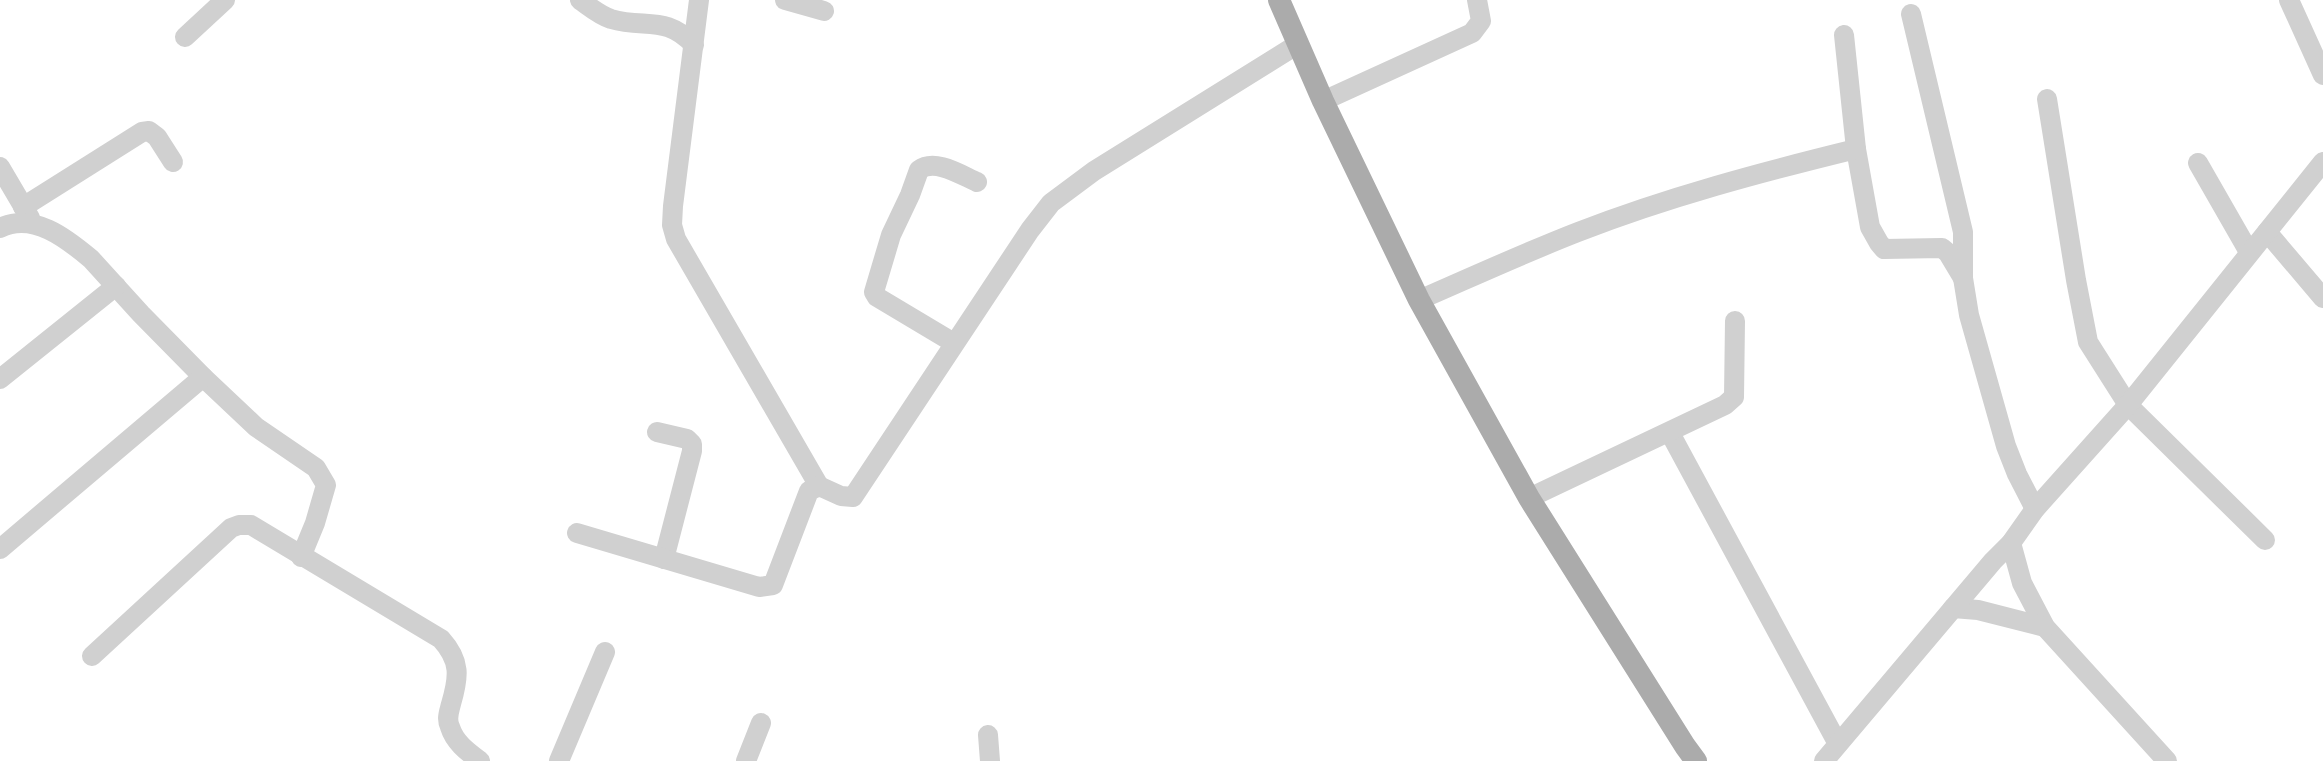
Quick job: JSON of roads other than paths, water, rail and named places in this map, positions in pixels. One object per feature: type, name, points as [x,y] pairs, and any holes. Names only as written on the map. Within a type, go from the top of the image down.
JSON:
[{"type":"main road","points":[[1279,0],[1323,101],[1419,300],[1529,498],[1685,746],[1696,761]]},
{"type":"street","points":[[185,37],[225,0]]},
{"type":"street","points":[[580,0],[598,13],[611,19],[667,26],[682,33],[694,46]]},
{"type":"street","points":[[699,0],[673,206],[672,224],[676,238],[819,486],[841,496],[853,497],[1030,230],[1051,203],[1094,171],[1298,44]]},
{"type":"street","points":[[785,0],[824,11]]},
{"type":"street","points":[[1323,101],[1472,33],[1481,21],[1477,0]]},
{"type":"street","points":[[2288,0],[2323,74]]},
{"type":"street","points":[[1911,14],[1963,232],[1964,278],[1969,314],[2006,446],[2017,474],[2035,510]]},
{"type":"street","points":[[1844,35],[1856,150],[1870,227],[1884,249],[1942,248],[1948,253],[1964,278]]},
{"type":"street","points":[[2047,99],[2084,330],[2095,355],[2128,405],[2265,540]]},
{"type":"street","points":[[0,228],[19,222],[142,132],[149,131],[157,137],[173,162]]},
{"type":"street","points":[[1419,300],[1578,232],[1753,174],[1856,150]]},
{"type":"street","points":[[1824,761],[1953,608],[2011,543],[2035,510],[2128,405],[2249,252],[2267,232],[2323,162]]},
{"type":"street","points":[[2198,163],[2249,252]]},
{"type":"street","points":[[954,344],[877,297],[874,292],[891,235],[910,195],[919,170],[929,165],[938,166],[977,182]]},
{"type":"street","points":[[0,167],[28,215],[75,245],[91,259],[203,376],[256,427],[316,468],[323,477],[326,485],[315,523],[301,556]]},
{"type":"street","points":[[2267,232],[2323,298]]},
{"type":"street","points":[[0,379],[116,286]]},
{"type":"street","points":[[1529,498],[1725,406],[1734,397],[1735,321]]},
{"type":"street","points":[[0,549],[203,376]]},
{"type":"street","points":[[657,432],[687,439],[692,444],[692,451],[664,559]]},
{"type":"street","points":[[1670,433],[1838,744]]},
{"type":"street","points":[[577,533],[759,587],[773,584],[809,491],[819,486]]},
{"type":"street","points":[[92,656],[231,528],[239,525],[251,525],[441,639],[450,649],[457,669],[457,682],[448,716],[449,727],[463,748],[480,761]]},
{"type":"street","points":[[2011,543],[2022,583],[2045,627],[2167,761]]},
{"type":"street","points":[[1953,608],[1985,611],[2045,627]]},
{"type":"street","points":[[559,761],[606,652]]},
{"type":"street","points":[[746,761],[761,724]]},
{"type":"street","points":[[988,735],[990,761]]}]
